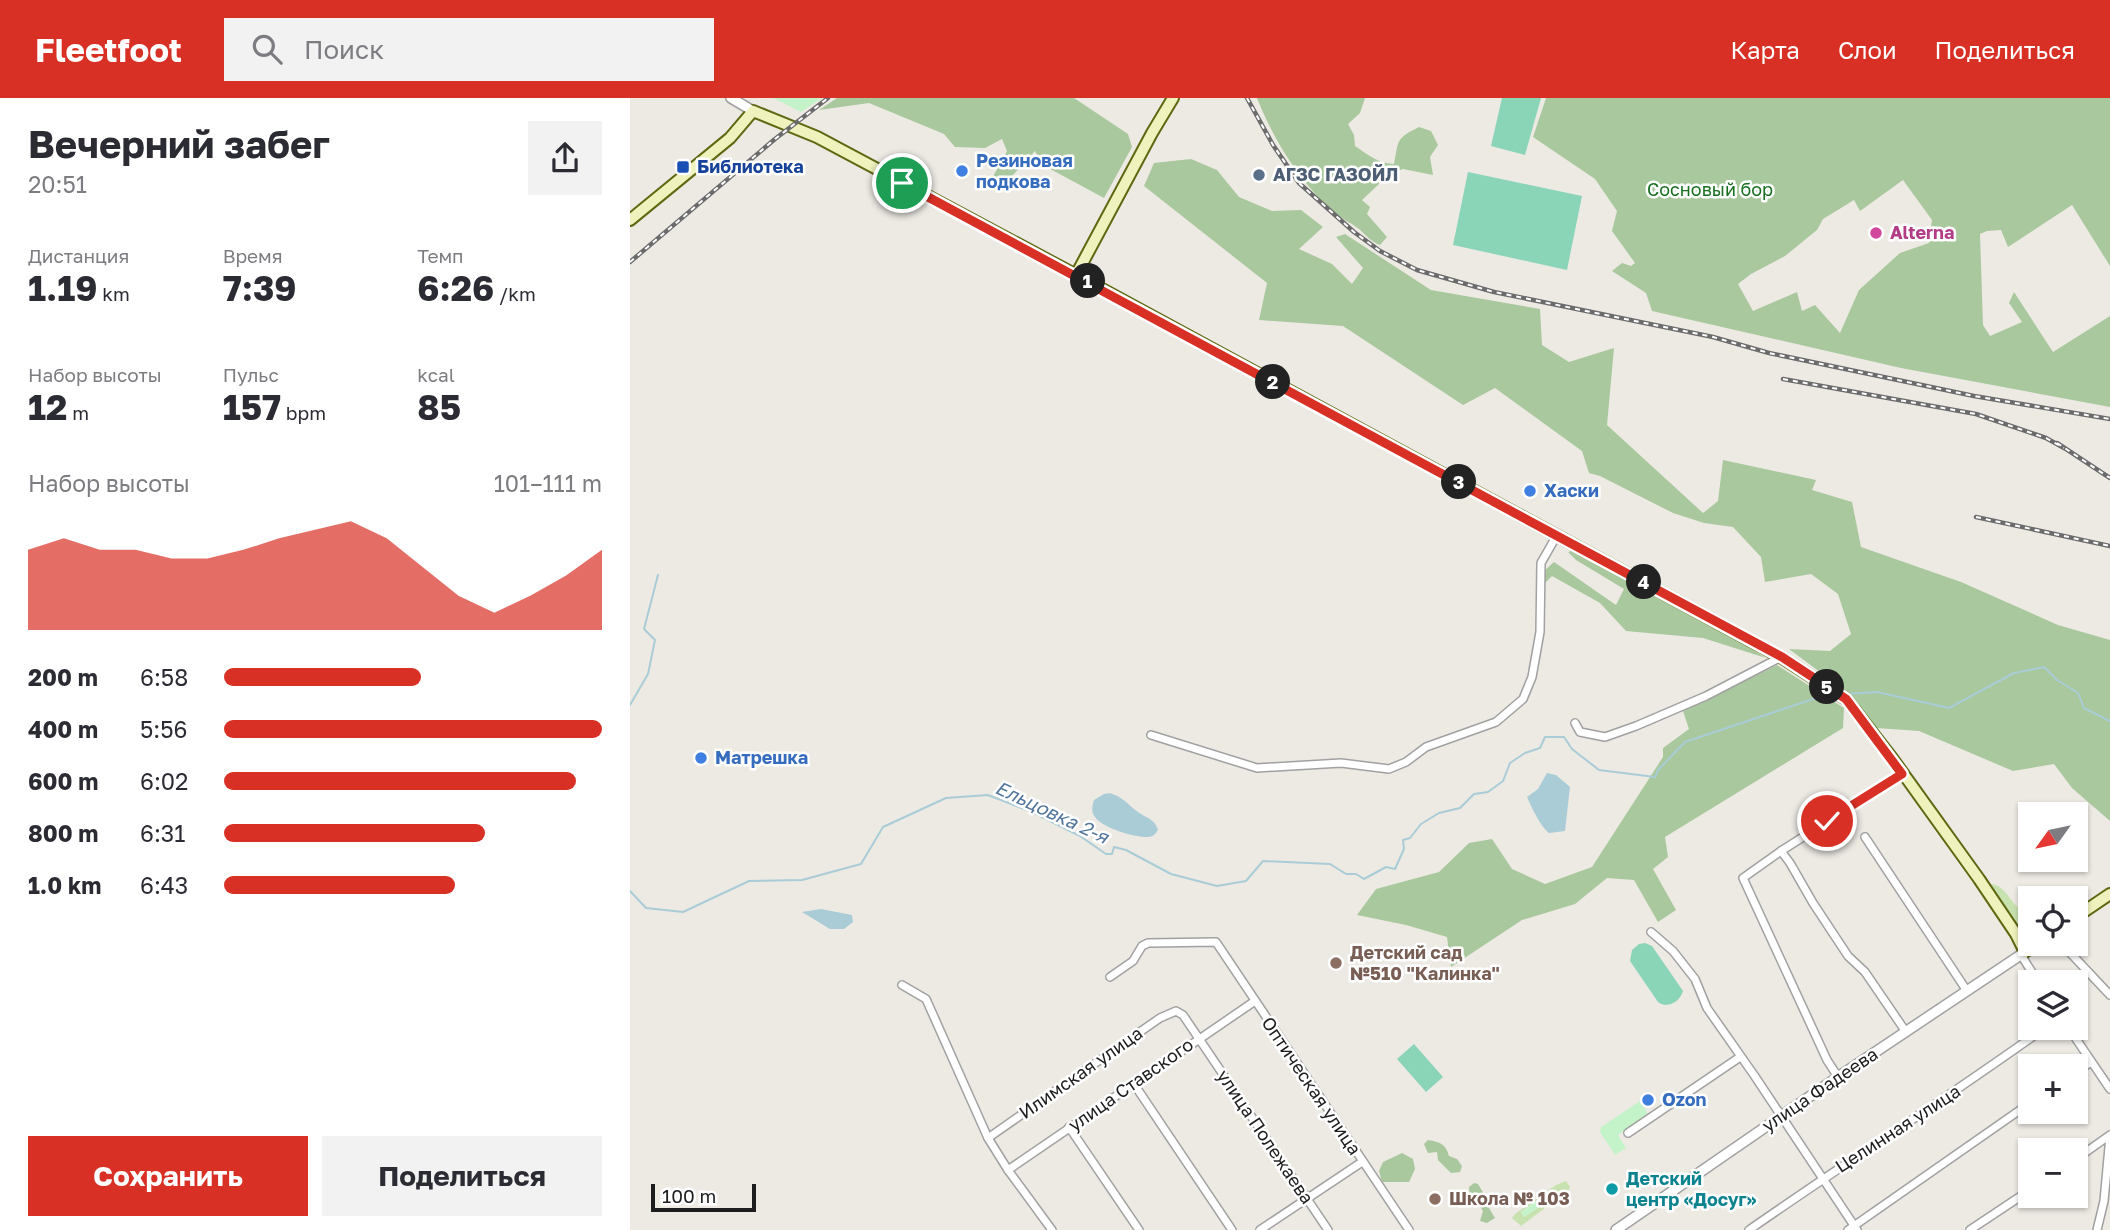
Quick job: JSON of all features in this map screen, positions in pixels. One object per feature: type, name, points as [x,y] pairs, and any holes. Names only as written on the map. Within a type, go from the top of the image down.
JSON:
[{"type":"main road","points":[[1076,275],[1173,98]]},
{"type":"main road","points":[[630,220],[730,138],[753,111],[817,137],[1782,657],[1846,699],[1892,758],[2018,938]]},
{"type":"main road","points":[[2088,910],[2110,894]]},
{"type":"street","points":[[731,98],[753,111]]},
{"type":"street","points":[[1151,735],[1257,768],[1341,764],[1389,769],[1406,762],[1426,747],[1496,722],[1523,699],[1532,677],[1540,632],[1541,563],[1557,536]]},
{"type":"street","points":[[1575,723],[1580,732],[1605,737],[1706,696],[1782,657]]},
{"type":"street","points":[[1838,1077],[1827,1060],[1743,878],[1902,774]]},
{"type":"street","points":[[1865,837],[1967,991]]},
{"type":"street","points":[[1781,851],[1848,956],[1865,972],[1906,1032]]},
{"type":"street","points":[[1651,932],[1673,951],[1695,979],[1707,1008],[1782,1116],[1853,1229],[2018,1112]]},
{"type":"street","name":"Оптическая улица","points":[[1110,977],[1133,961],[1142,946],[1148,943],[1216,942],[1409,1230]]},
{"type":"street","name":"улица Фадеева","points":[[1616,1230],[2019,956]]},
{"type":"street","points":[[2073,956],[2110,995]]},
{"type":"street","points":[[902,985],[926,999],[988,1138],[1052,1230]]},
{"type":"street","name":"улица Ставского","points":[[1008,1170],[1255,1001]]},
{"type":"street","name":"Илимская улица","points":[[988,1138],[1160,1018],[1176,1011]]},
{"type":"street","name":"улица Полежаева","points":[[1176,1011],[1183,1015],[1328,1230]]},
{"type":"street","name":"Целинная улица","points":[[1749,1230],[2028,1040]]},
{"type":"street","points":[[2077,1040],[2110,1089]]},
{"type":"street","points":[[1628,1133],[1740,1057]]},
{"type":"street","points":[[1134,1084],[1232,1230]]},
{"type":"street","points":[[1069,1128],[1139,1230]]},
{"type":"street","points":[[2088,1151],[2110,1136]]},
{"type":"street","points":[[2095,1229],[2104,1201],[2110,1136]]},
{"type":"street","points":[[1260,1230],[1362,1163]]},
{"type":"street","points":[[1970,1230],[2018,1197]]},
{"type":"green space","points":[[773,98],[822,98],[801,112]]},
{"type":"green space","points":[[837,98],[1074,98],[1128,134],[1132,147],[1104,198],[1041,164],[1035,151],[1001,188],[990,182],[1007,151],[1002,139],[985,148],[955,147],[944,134],[869,103],[819,110]]},
{"type":"green space","points":[[1257,98],[1365,98],[1360,113],[1348,124],[1354,135],[1355,146],[1378,160],[1394,164],[1399,141],[1406,134],[1419,127],[1431,131],[1438,145],[1430,157],[1433,175],[1403,169],[1384,176],[1362,200],[1370,207],[1367,214],[1387,237],[1380,245],[1336,214],[1311,189],[1280,146]]},
{"type":"green space","points":[[1502,98],[1541,98],[1525,155],[1491,146]]},
{"type":"green space","name":"Сосновый бор","points":[[1546,98],[2110,98],[2110,266],[2072,205],[2008,247],[2001,230],[1980,234],[1983,325],[1990,336],[2022,322],[2009,303],[2014,292],[2053,352],[2110,316],[2110,407],[1901,368],[1652,311],[1646,293],[1612,271],[1622,263],[1631,266],[1635,263],[1612,231],[1617,211],[1595,179],[1533,137]],"holes":[[[1903,180],[1932,220],[1929,243],[1900,253],[1859,290],[1840,333],[1815,305],[1802,311],[1797,292],[1753,311],[1738,284],[1785,256],[1817,230],[1823,219],[1854,200],[1860,211]]]},
{"type":"green space","points":[[1191,159],[1217,170],[1239,197],[1272,211],[1301,210],[1323,227],[1299,249],[1332,264],[1352,284],[1363,268],[1336,237],[1345,234],[1431,290],[1540,309],[1542,345],[1569,362],[1614,348],[1607,425],[1703,513],[1718,501],[1723,460],[1816,480],[1812,490],[1852,502],[1861,547],[1961,582],[2058,625],[2110,640],[2110,821],[2072,788],[2054,764],[2013,771],[1919,731],[1876,728],[1840,687],[1789,649],[1830,651],[1851,634],[1838,594],[1811,574],[1765,582],[1761,557],[1733,527],[1704,523],[1673,513],[1589,473],[1582,451],[1495,388],[1463,405],[1343,326],[1259,320],[1267,283],[1144,186],[1154,163]]},
{"type":"green space","points":[[1468,172],[1582,196],[1567,270],[1453,245]]},
{"type":"green space","points":[[1574,550],[1709,622],[1766,658],[1703,638],[1626,631],[1600,603],[1552,576],[1543,585],[1544,571],[1554,562],[1616,605],[1624,589],[1576,560],[1568,552]]},
{"type":"green space","points":[[1777,665],[1844,708],[1843,728],[1665,837],[1668,857],[1653,869],[1676,910],[1658,922],[1634,880],[1607,878],[1575,904],[1522,920],[1451,967],[1447,937],[1357,915],[1376,889],[1439,872],[1469,843],[1492,839],[1512,869],[1545,884],[1592,867],[1663,757],[1663,748],[1689,729],[1683,711]]},
{"type":"green space","points":[[1993,884],[2002,889],[2018,907],[2018,932],[1989,889]]},
{"type":"green space","points":[[1645,943],[1652,946],[1683,991],[1673,1003],[1665,1005],[1658,1002],[1630,961],[1632,950]]},
{"type":"green space","points":[[1414,1044],[1443,1077],[1426,1092],[1397,1059]]},
{"type":"green space","points":[[1640,1101],[1647,1115],[1618,1135],[1626,1148],[1615,1155],[1600,1132],[1601,1127]]},
{"type":"green space","points":[[1428,1140],[1444,1146],[1449,1156],[1457,1159],[1462,1166],[1460,1172],[1451,1173],[1438,1160],[1437,1152],[1428,1153],[1424,1144]]},
{"type":"green space","points":[[1402,1153],[1413,1159],[1415,1169],[1409,1182],[1382,1182],[1379,1171],[1383,1162]]},
{"type":"green space","points":[[1566,1181],[1570,1187],[1521,1226],[1512,1218],[1515,1214],[1556,1185]],"holes":[[[1551,1190],[1555,1196],[1524,1217],[1521,1212]]]},
{"type":"green space","points":[[1474,1183],[1478,1184],[1490,1204],[1489,1208],[1495,1218],[1487,1223],[1480,1221],[1483,1211],[1478,1203],[1470,1201],[1469,1187]]},
{"type":"green space","points":[[1552,1190],[1556,1196],[1524,1217],[1521,1212]]},
{"type":"water","points":[[1547,773],[1556,775],[1570,787],[1565,831],[1549,833],[1539,821],[1527,797],[1538,789]]},
{"type":"water","points":[[1110,793],[1153,822],[1158,830],[1155,834],[1149,837],[1136,836],[1120,832],[1099,821],[1092,811],[1094,800]]},
{"type":"water","points":[[821,909],[852,915],[853,922],[844,929],[830,929],[802,912]]},
{"type":"waterway","name":"Ельцовка 2-я","points":[[630,705],[648,674],[655,640],[644,629],[658,575]]},
{"type":"waterway","name":"Ельцовка 2-я","points":[[1846,694],[1877,692],[1949,708],[2014,673],[2044,667],[2057,680],[2078,693],[2084,708],[2110,721]]},
{"type":"waterway","name":"Ельцовка 2-я","points":[[630,891],[646,908],[683,912],[749,881],[802,880],[861,864],[883,827],[946,798],[988,795],[1032,812],[1080,836],[1106,854],[1112,854],[1114,847],[1126,850],[1171,874],[1217,886],[1246,881],[1263,861],[1330,864],[1346,874],[1356,874],[1364,879],[1386,867],[1395,869],[1404,849],[1403,840],[1410,838],[1421,824],[1439,813],[1460,808],[1474,794],[1488,792],[1503,781],[1510,763],[1525,753],[1540,748],[1545,737],[1564,737],[1572,749],[1599,770],[1655,777],[1658,770],[1685,742],[1822,696],[1832,696]]},
{"type":"railway","points":[[630,262],[775,139],[828,98]]},
{"type":"railway","points":[[1247,98],[1273,145],[1299,183],[1354,232],[1380,251],[1417,270],[1494,292],[1713,337],[1769,353],[1974,396],[2110,419]]},
{"type":"railway","points":[[1783,379],[1976,414],[2046,438],[2064,448]]},
{"type":"railway","points":[[2057,443],[2110,478]]},
{"type":"railway","points":[[1976,517],[2110,546]]},
{"type":"place","name":"Библиотека","points":[[683,167]]},
{"type":"place","name":"Резиновая подкова","points":[[962,171]]},
{"type":"place","name":"АГЗС ГАЗОЙЛ","points":[[1259,175]]},
{"type":"place","name":"Alterna","points":[[1876,233]]},
{"type":"place","name":"Хаски","points":[[1530,491]]},
{"type":"place","name":"Матрешка","points":[[701,758]]},
{"type":"place","name":"Детский сад №510 \"Калинка\"","points":[[1336,963]]},
{"type":"place","name":"Ozon","points":[[1648,1100]]},
{"type":"place","name":"Детский центр «Досуг»","points":[[1612,1189]]},
{"type":"place","name":"Школа № 103","points":[[1435,1199]]},
{"type":"route","points":[[902,183],[1782,657],[1846,699],[1902,774],[1827,821]]}]
